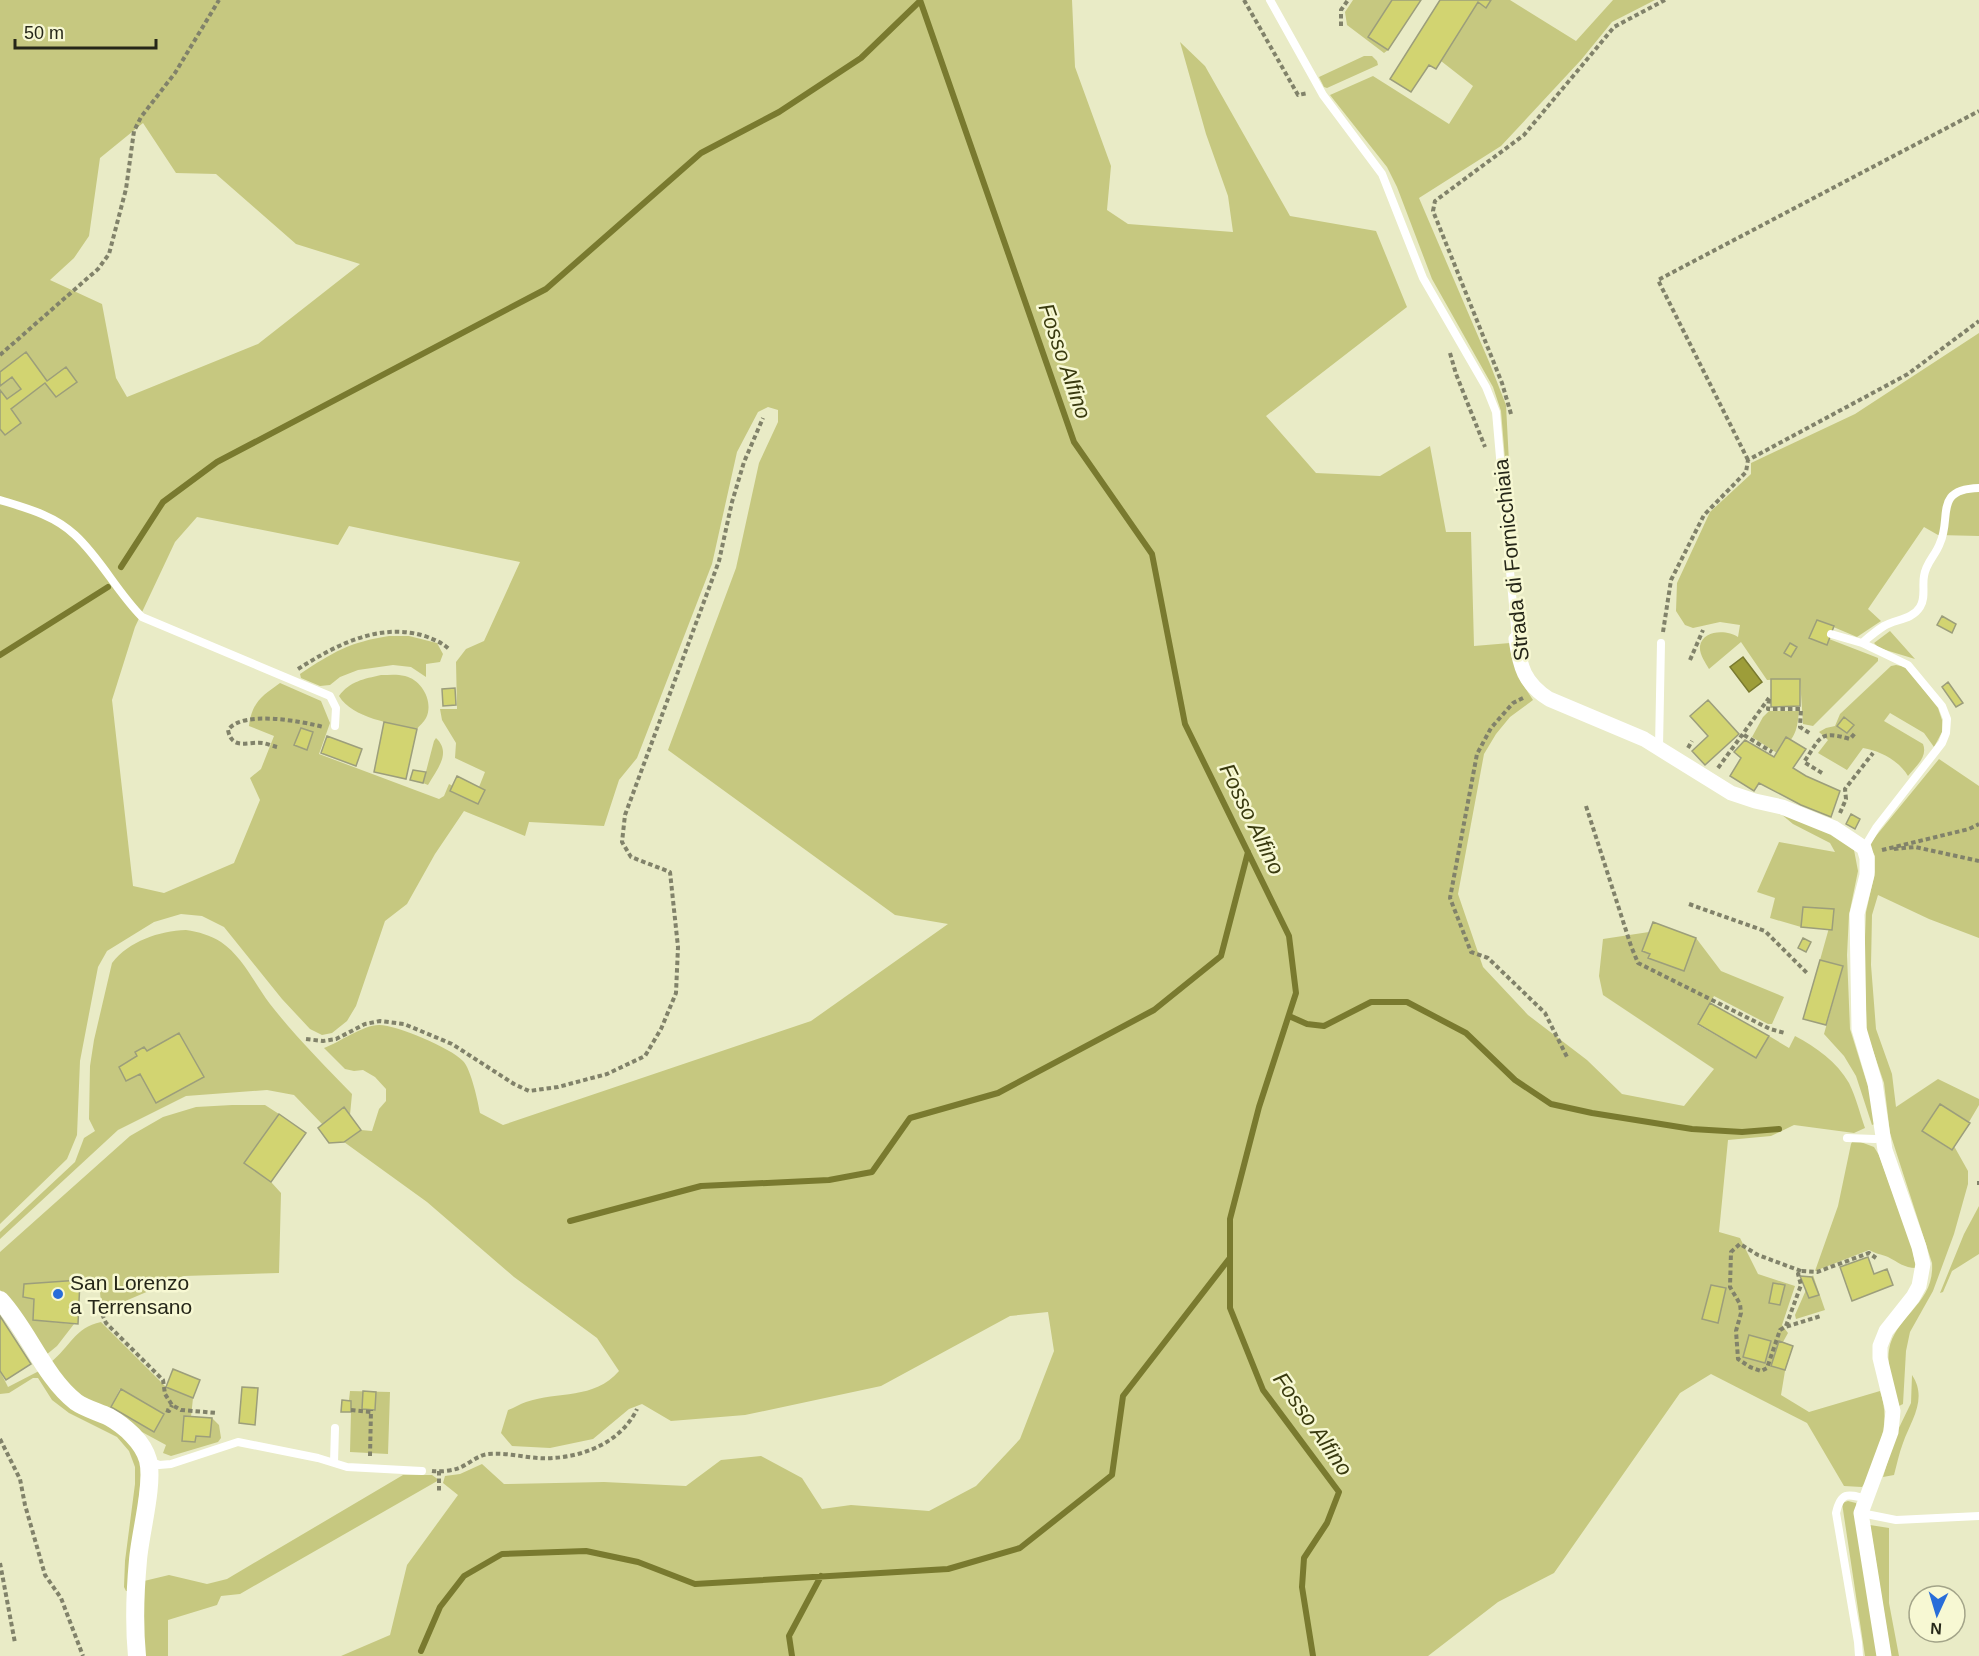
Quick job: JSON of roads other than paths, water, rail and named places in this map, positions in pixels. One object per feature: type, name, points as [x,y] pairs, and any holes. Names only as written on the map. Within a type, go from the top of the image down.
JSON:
[{"type":"street","name":"Strada di Fornicchiaia","points":[[1516,639],[1519,661],[1526,678],[1537,691],[1549,699],[1644,739],[1731,793],[1782,807],[1834,828],[1870,850]]},
{"type":"street","points":[[1870,850],[1867,858],[1867,875],[1857,914],[1859,1029],[1875,1083],[1885,1150],[1923,1264],[1919,1286],[1886,1331],[1880,1346],[1880,1358],[1893,1410],[1891,1432],[1864,1506],[1862,1528],[1884,1656]]},
{"type":"street","points":[[0,1300],[12,1313],[66,1393],[78,1404],[111,1418],[129,1432],[141,1445],[148,1461],[149,1482],[138,1560],[137,1656]]},
{"type":"lane","name":"Strada di Fornicchiaia","points":[[1270,0],[1318,86],[1382,174],[1424,279],[1486,387],[1496,412],[1516,639]]},
{"type":"lane","points":[[1862,643],[1885,625],[1914,614],[1921,606],[1924,597],[1924,574],[1929,560],[1940,544],[1947,504],[1952,496],[1961,491],[1979,488]]},
{"type":"lane","points":[[0,500],[44,515],[76,535],[127,602],[142,617],[330,696],[336,708],[335,726]]},
{"type":"lane","points":[[1831,634],[1862,643],[1908,665],[1942,706],[1947,719],[1946,733],[1942,743],[1875,828],[1870,850]]},
{"type":"lane","points":[[1659,747],[1661,643]]},
{"type":"lane","points":[[1847,1138],[1875,1139]]},
{"type":"lane","points":[[334,1463],[335,1428]]},
{"type":"lane","points":[[148,1461],[159,1465],[171,1464],[238,1442],[346,1467],[422,1471]]},
{"type":"lane","points":[[1859,1656],[1836,1513],[1839,1502],[1845,1496],[1852,1495],[1864,1506],[1896,1520],[1979,1516]]},
{"type":"waterway","name":"Fosso Alfino","points":[[920,0],[1074,442],[1152,554],[1185,724],[1289,936],[1296,993],[1259,1107],[1230,1219],[1230,1308],[1263,1390],[1339,1492],[1327,1523],[1304,1558],[1302,1587],[1313,1656]]},
{"type":"waterway","points":[[121,567],[163,502],[217,462],[546,289],[701,153],[779,112],[861,58],[920,1]]},
{"type":"waterway","points":[[0,655],[108,587]]},
{"type":"waterway","points":[[570,1221],[701,1186],[829,1180],[872,1172],[910,1118],[998,1093],[1154,1010],[1221,956],[1248,852]]},
{"type":"waterway","points":[[1289,1016],[1307,1024],[1324,1026],[1371,1002],[1407,1002],[1466,1033],[1515,1080],[1551,1104],[1692,1129],[1742,1132],[1779,1129]]},
{"type":"waterway","points":[[421,1651],[440,1607],[464,1576],[502,1554],[586,1551],[638,1562],[695,1584],[948,1569],[1020,1548],[1112,1475],[1123,1396],[1229,1259]]},
{"type":"waterway","points":[[792,1656],[789,1636],[821,1576]]},
{"type":"place","name":"San Lorenzo a Terrensano","points":[[58,1294]]}]
